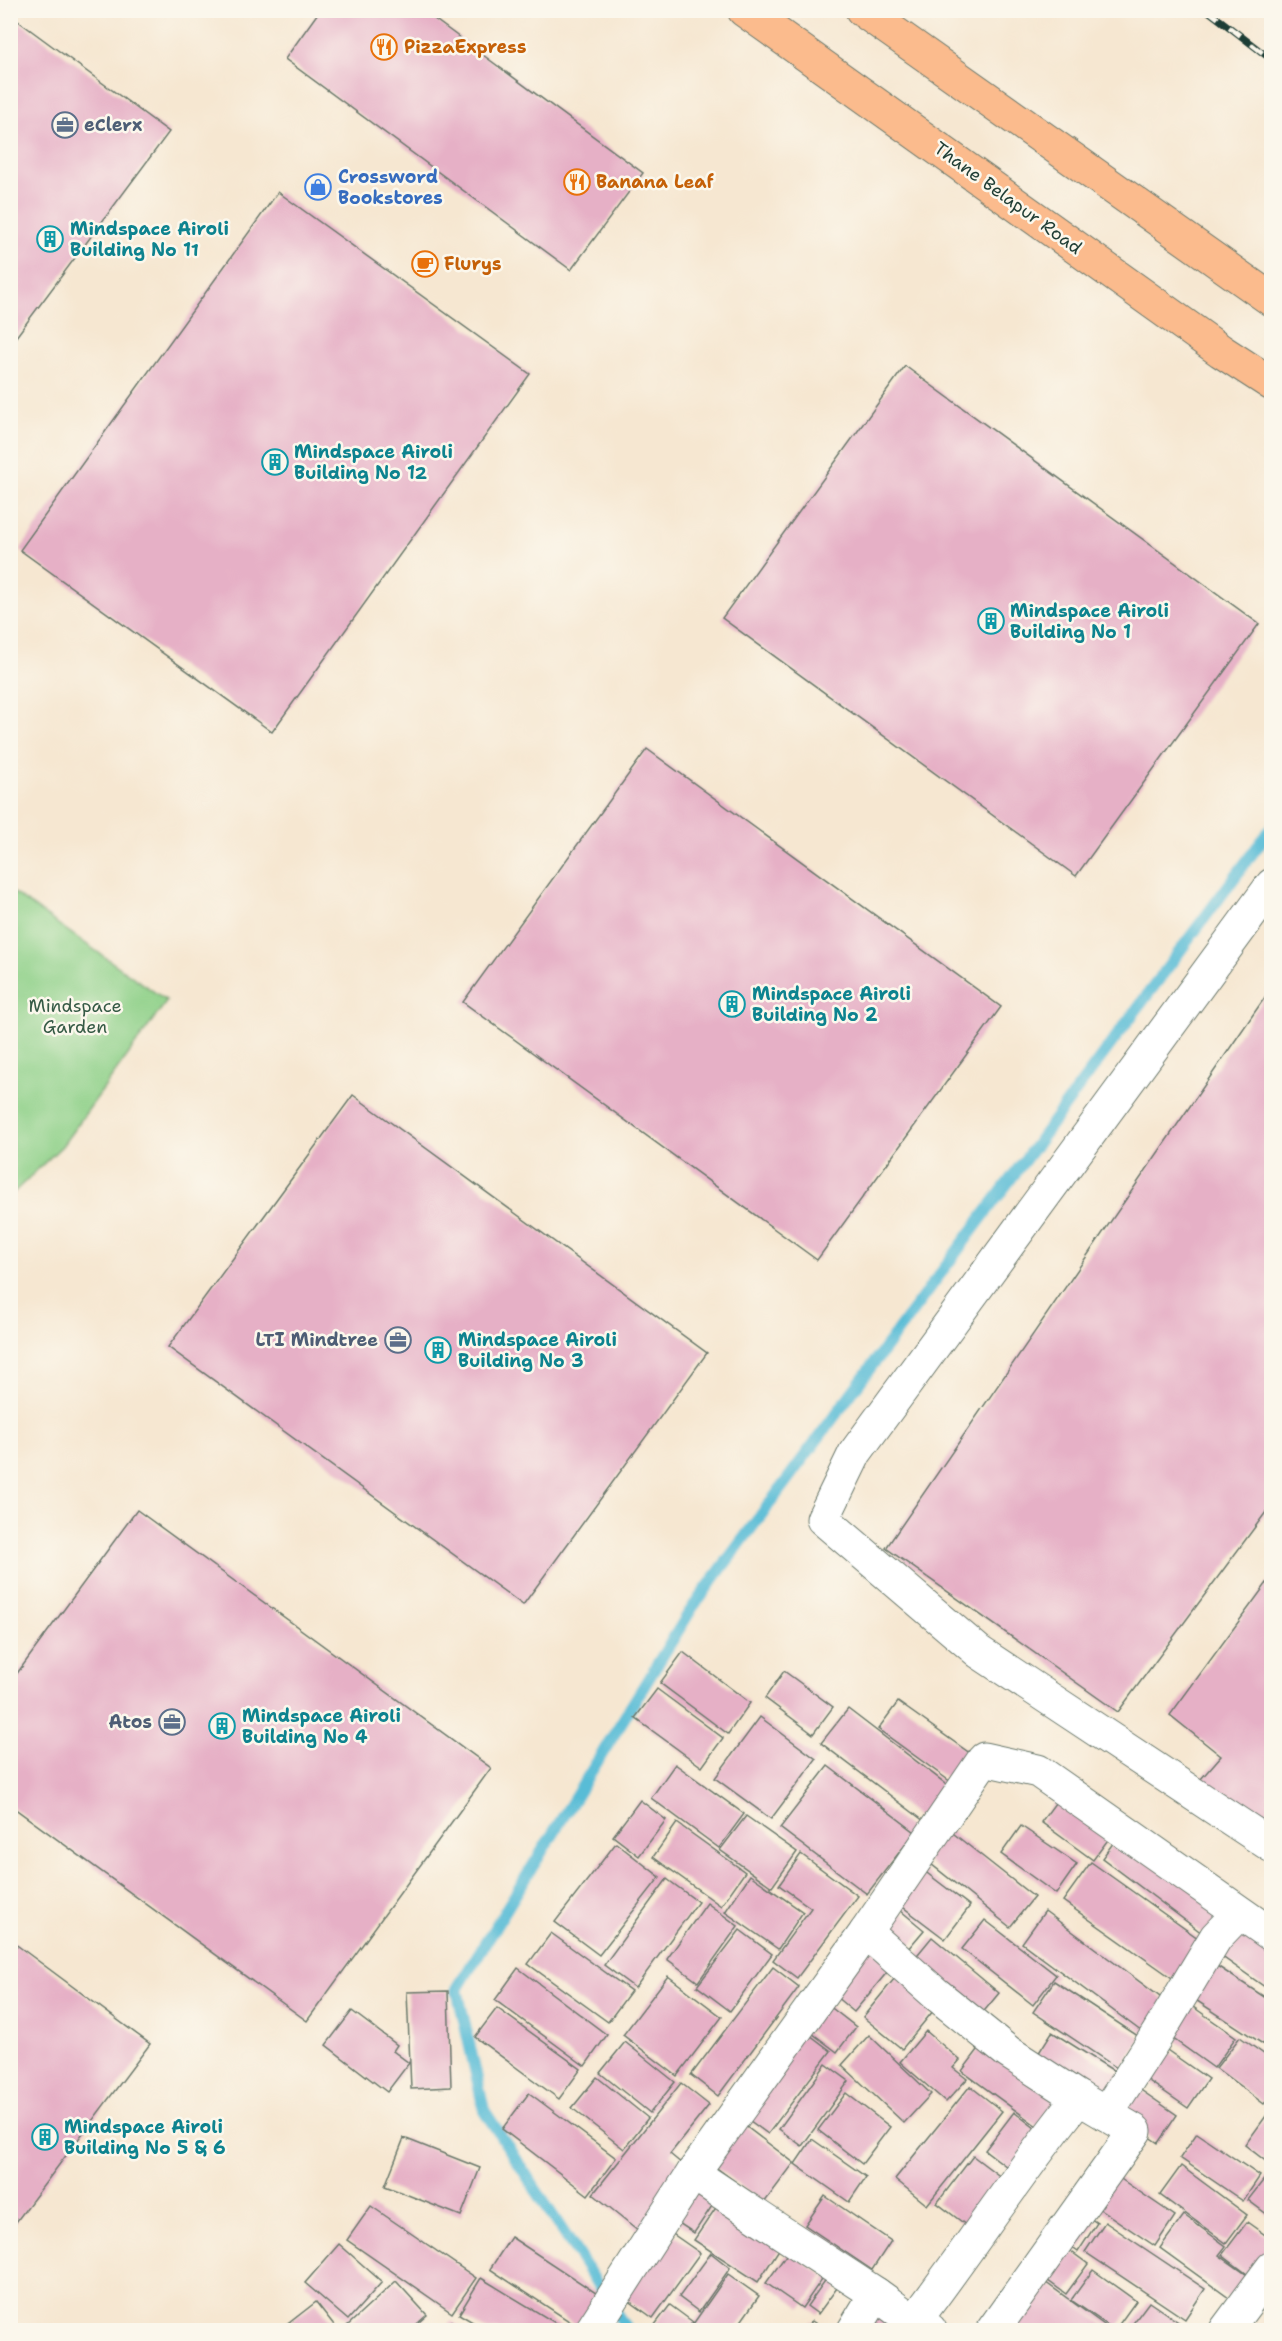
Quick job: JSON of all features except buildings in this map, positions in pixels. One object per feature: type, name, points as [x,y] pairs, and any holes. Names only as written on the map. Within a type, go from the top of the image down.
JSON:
[{"type":"main road","name":"Thane Belapur Road","points":[[744,10],[1221,351],[1272,384]]},
{"type":"main road","points":[[862,10],[1272,300]]},
{"type":"street","points":[[1272,885],[855,1453],[823,1519],[979,1652],[1272,1846]]},
{"type":"street","points":[[595,2325],[693,2173],[866,1932],[984,1759],[1038,1771],[1272,1935]]},
{"type":"street","points":[[693,2173],[922,2327],[1092,2105],[1157,2035],[1216,1937],[1239,1913]]},
{"type":"street","points":[[866,1932],[936,1994],[1008,2052],[1135,2131],[993,2331]]},
{"type":"street","points":[[1226,2331],[1272,2268]]},
{"type":"street","points":[[854,2331],[876,2294]]},
{"type":"green space","name":"Mindspace Garden","points":[[11,891],[167,1001],[62,1146],[11,1195]]},
{"type":"waterway","points":[[627,2330],[484,2110],[457,1989],[692,1608],[1272,827]]},
{"type":"railway","points":[[1207,10],[1272,60]]},
{"type":"railway","points":[[1269,10],[1272,13]]},
{"type":"place","name":"PizzaExpress","points":[[384,47]]},
{"type":"place","name":"eClerx","points":[[65,125]]},
{"type":"place","name":"Banana Leaf","points":[[577,182]]},
{"type":"place","name":"Crossword Bookstores","points":[[318,187]]},
{"type":"place","name":"Mindspace Airoli Building No 11","points":[[50,239]]},
{"type":"place","name":"Flurys","points":[[425,264]]},
{"type":"place","name":"Mindspace Airoli Building No 12","points":[[275,462]]},
{"type":"place","name":"Mindspace Airoli Building No 1","points":[[991,621]]},
{"type":"place","name":"Mindspace Airoli Building No 2","points":[[732,1004]]},
{"type":"place","name":"LTI Mindtree","points":[[398,1340]]},
{"type":"place","name":"Mindspace Airoli Building No 3","points":[[438,1350]]},
{"type":"place","name":"Atos","points":[[172,1722]]},
{"type":"place","name":"Mindspace Airoli Building No 4","points":[[222,1726]]},
{"type":"place","name":"Mindspace Airoli Building No 5 & 6","points":[[45,2137]]}]
